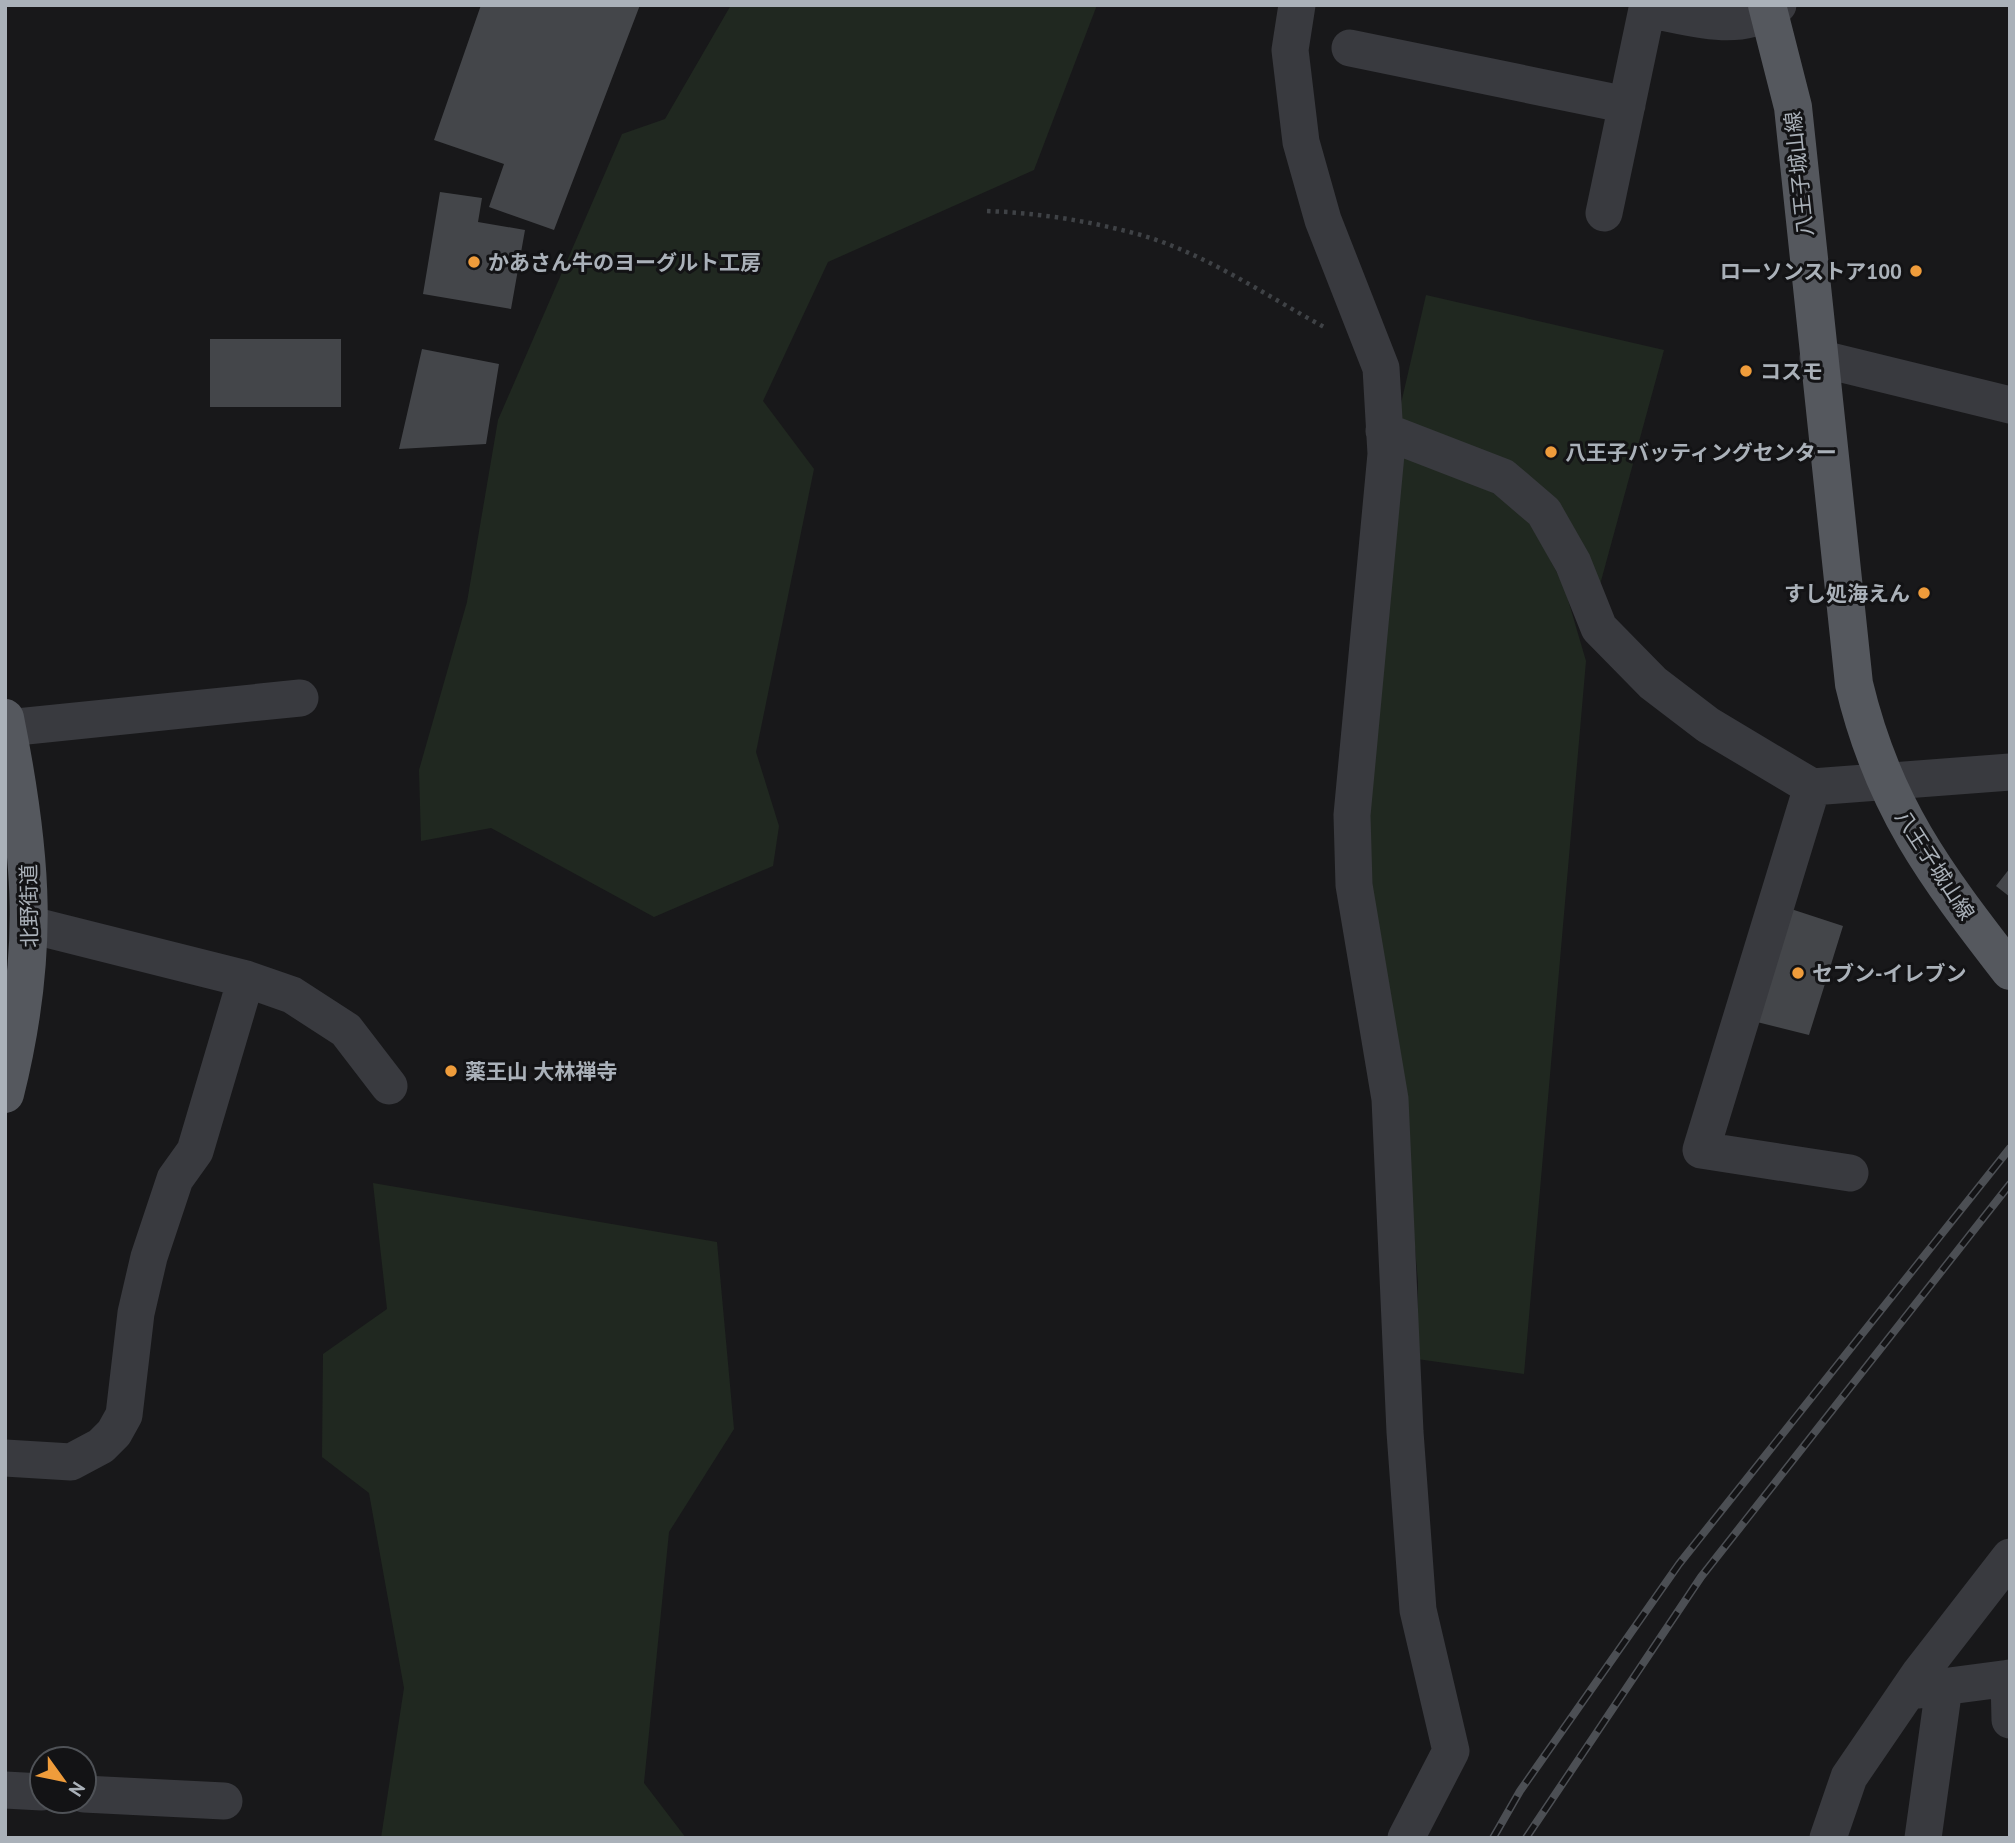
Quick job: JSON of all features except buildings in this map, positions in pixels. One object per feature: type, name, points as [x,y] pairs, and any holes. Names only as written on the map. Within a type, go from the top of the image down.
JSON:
[{"type":"main road","name":"八王子城山線","points":[[1771,8],[1793,107],[1854,684],[1864,730],[1884,782],[1908,830],[1945,888],[2010,971]]},
{"type":"main road","name":"北野街道","points":[[5,1094],[23,1013],[31,925],[27,841],[6,723]]},
{"type":"street","points":[[1297,5],[1290,50],[1301,142],[1323,220],[1381,368],[1386,454],[1352,815],[1354,885],[1390,1099],[1405,1432],[1418,1610],[1451,1751],[1406,1838]]},
{"type":"street","points":[[1604,213],[1647,9],[1729,23],[1771,8]]},
{"type":"street","points":[[1350,48],[1627,105]]},
{"type":"street","points":[[1818,358],[2010,405]]},
{"type":"street","points":[[1384,430],[1503,477],[1544,512],[1573,563],[1599,628],[1653,683],[1708,725],[1811,787],[2010,772]]},
{"type":"street","points":[[6,723],[300,698]]},
{"type":"street","points":[[1811,787],[1701,1150],[1850,1173]]},
{"type":"street","points":[[31,925],[246,979],[292,995],[346,1030],[388,1086]]},
{"type":"street","points":[[5,1458],[71,1462],[101,1446],[114,1433],[124,1415],[136,1313],[149,1256],[175,1179],[195,1151],[246,979]]},
{"type":"street","points":[[1828,1838],[1849,1777],[1908,1692],[2010,1557]]},
{"type":"street","points":[[1908,1692],[2009,1678],[2010,1720]]},
{"type":"street","points":[[1923,1838],[1944,1687]]},
{"type":"street","points":[[5,1790],[28,1791]]},
{"type":"street","points":[[98,1795],[224,1801]]},
{"type":"path","points":[[987,211],[1032,213],[1143,236],[1212,265],[1377,356]]},
{"type":"shaded area","points":[[731,5],[1097,5],[1034,170],[828,262],[763,401],[814,469],[756,752],[779,826],[773,866],[654,917],[491,828],[421,841],[419,770],[467,602],[498,420],[622,134],[665,119]]},
{"type":"shaded area","name":"八王子バッティングセンター","points":[[1426,295],[1664,350],[1598,592],[1574,529],[1397,421]]},
{"type":"shaded area","points":[[1390,441],[1523,508],[1564,586],[1586,661],[1524,1374],[1417,1359],[1418,1282],[1401,1087],[1364,887]]},
{"type":"shaded area","points":[[373,1183],[717,1242],[734,1429],[669,1532],[644,1783],[686,1838],[381,1838],[404,1688],[369,1493],[322,1457],[323,1354],[387,1309]]},
{"type":"railway","points":[[1493,1838],[1520,1791],[1679,1564],[2010,1148]]},
{"type":"railway","points":[[1526,1838],[1701,1577],[2010,1184]]},
{"type":"place","name":"かあさん牛のヨーグルト工房","points":[[474,262]]},
{"type":"place","name":"ローソンストア100","points":[[1916,271]]},
{"type":"place","name":"コスモ","points":[[1746,371]]},
{"type":"place","name":"八王子バッティングセンター","points":[[1551,452]]},
{"type":"place","name":"すし処海えん","points":[[1924,593]]},
{"type":"place","name":"セブン-イレブン","points":[[1798,973]]},
{"type":"place","name":"薬王山 大林禅寺","points":[[451,1071]]}]
